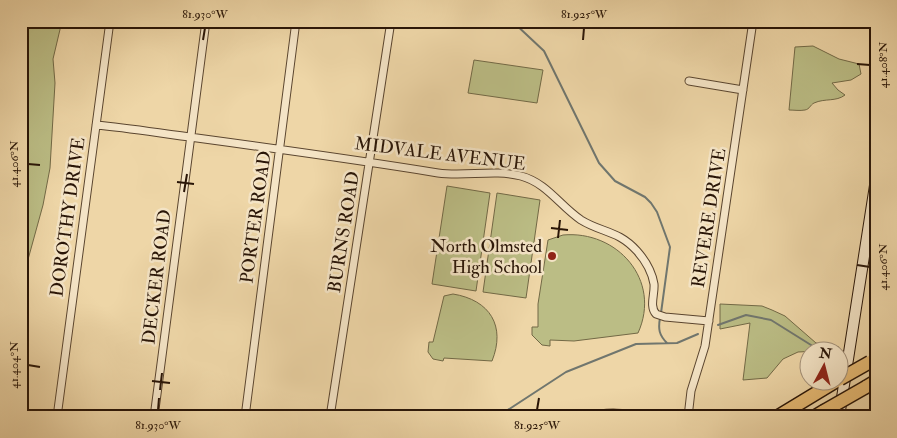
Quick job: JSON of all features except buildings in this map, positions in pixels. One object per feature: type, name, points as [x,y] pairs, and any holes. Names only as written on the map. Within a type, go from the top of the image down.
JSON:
[{"type":"highway","points":[[850,373],[873,360]]},
{"type":"highway","points":[[819,414],[871,384]]},
{"type":"highway","points":[[777,417],[822,390]]},
{"type":"street","name":"DOROTHY DRIVE","points":[[57,417],[110,21]]},
{"type":"street","name":"DECKER ROAD","points":[[154,417],[206,21]]},
{"type":"street","name":"PORTER ROAD","points":[[245,417],[296,21]]},
{"type":"street","name":"BURNS ROAD","points":[[330,417],[391,21]]},
{"type":"street","name":"REVERE DRIVE","points":[[688,417],[692,391],[705,346],[709,322],[753,21]]},
{"type":"street","points":[[689,81],[744,90]]},
{"type":"street","name":"MIDVALE AVENUE","points":[[96,125],[280,149],[444,174],[506,174],[520,176],[552,193],[569,210],[584,221],[621,237],[636,251],[652,275],[654,313],[709,322]]},
{"type":"street","points":[[839,417],[876,179]]},
{"type":"street","points":[[589,417],[599,413],[608,413],[648,417]]},
{"type":"green space","points":[[21,21],[62,21],[53,59],[55,83],[50,168],[43,205],[21,285]]},
{"type":"green space","points":[[813,46],[839,59],[859,64],[861,74],[851,80],[832,83],[845,95],[842,97],[818,102],[805,110],[789,110],[795,47]]},
{"type":"green space","points":[[474,60],[543,70],[537,103],[468,93]]},
{"type":"green space","points":[[447,186],[490,193],[476,291],[432,284]]},
{"type":"green space","points":[[497,193],[540,200],[526,298],[483,292]]},
{"type":"green space","points":[[563,235],[583,236],[601,241],[617,250],[630,262],[639,277],[644,295],[644,313],[638,333],[574,341],[550,340],[550,346],[542,345],[532,335],[532,327],[538,327],[538,304],[548,240]]},
{"type":"green space","points":[[453,294],[477,302],[492,317],[496,326],[497,337],[492,361],[444,358],[443,361],[433,359],[428,352],[429,342],[433,342],[444,296]]},
{"type":"green space","points":[[720,304],[762,306],[785,316],[813,340],[800,340],[800,352],[783,359],[767,378],[743,380],[750,323],[720,329]]},
{"type":"green space","points":[[21,319],[27,334],[21,352]]},
{"type":"waterway","points":[[512,21],[544,51],[599,163],[615,181],[645,197],[657,212],[670,247],[661,313]]},
{"type":"waterway","points":[[718,325],[746,315],[771,320],[803,340]]},
{"type":"waterway","points":[[660,318],[660,332],[667,343]]},
{"type":"waterway","points":[[497,417],[566,372],[636,344],[677,343],[698,334]]},
{"type":"place","name":"North Olmsted High School","points":[[552,256]]}]
